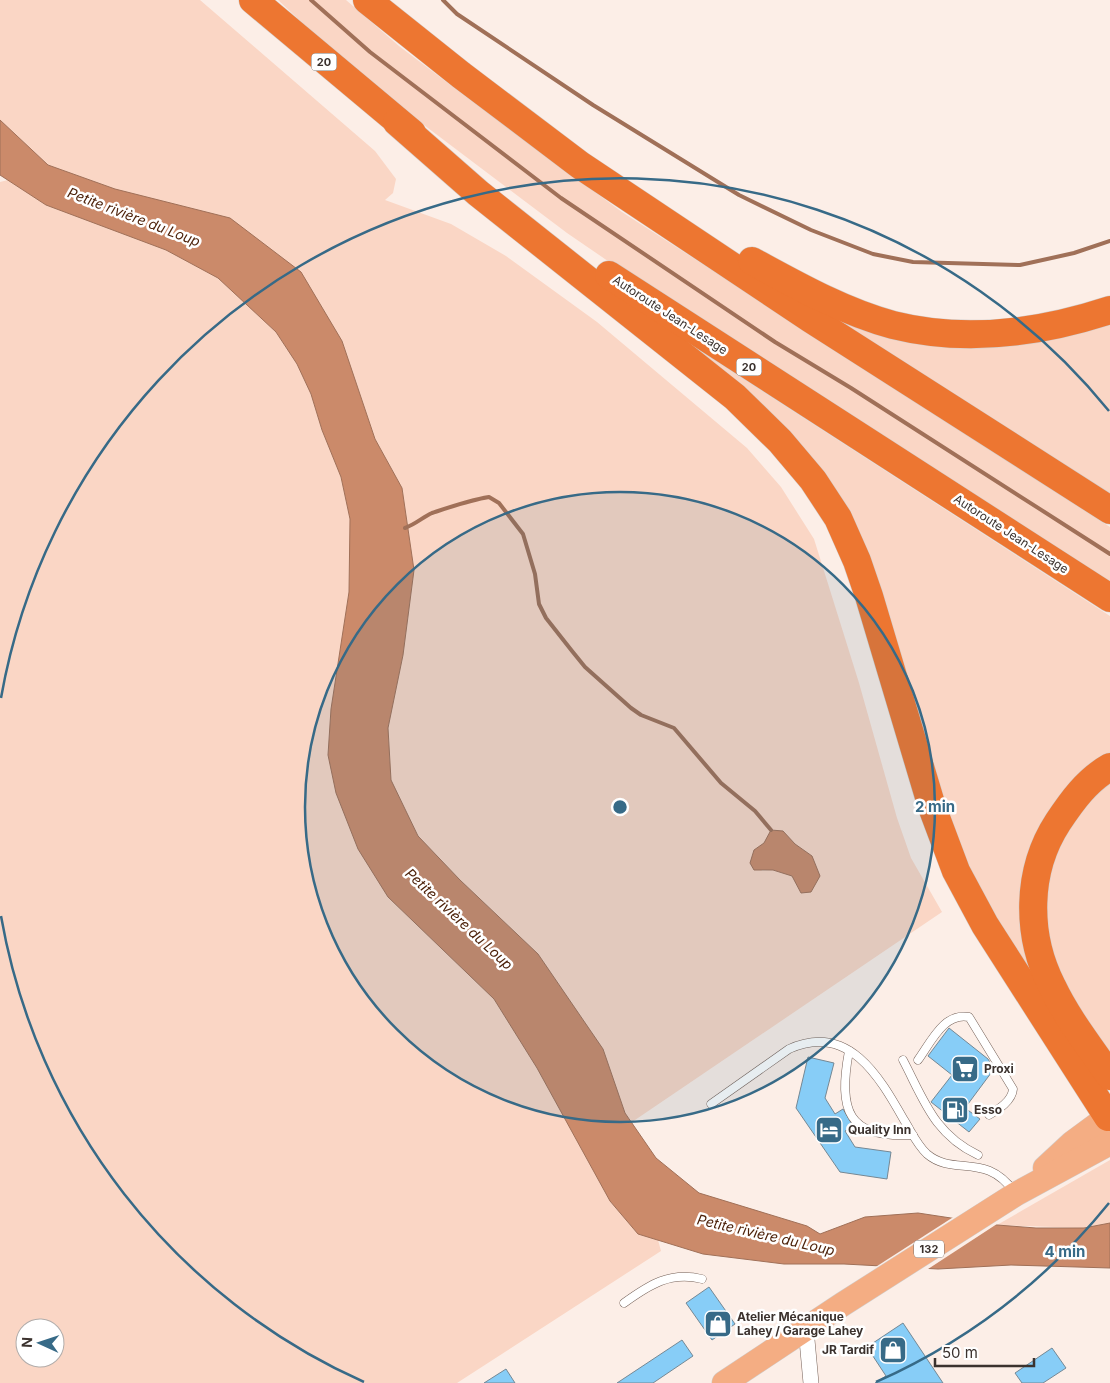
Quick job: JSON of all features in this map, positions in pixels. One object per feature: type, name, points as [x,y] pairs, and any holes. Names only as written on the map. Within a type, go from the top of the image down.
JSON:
[{"type":"highway","name":"Autoroute Jean-Lesage","points":[[253,0],[397,122],[546,233],[737,359],[1110,598]]},
{"type":"highway","points":[[367,0],[461,75],[580,164],[810,319],[1110,510]]},
{"type":"highway","points":[[397,122],[478,193],[735,397],[780,441],[814,480],[838,518],[869,596],[932,807],[956,871],[989,932],[1110,1123]]},
{"type":"highway","points":[[580,164],[776,274],[860,314],[894,325],[966,334],[1008,333],[1052,327],[1110,310]]},
{"type":"highway","points":[[1110,767],[1089,783],[1075,797],[1053,830],[1038,871],[1033,909],[1038,950],[1052,987],[1110,1076]]},
{"type":"main road","name":"132","points":[[724,1383],[843,1304],[1016,1194],[1072,1144],[1110,1123]]},
{"type":"street","points":[[806,1329],[810,1383]]},
{"type":"lane","points":[[918,1060],[951,1018],[960,1015],[969,1017],[998,1061],[1013,1089],[1013,1094],[1007,1101],[989,1115]]},
{"type":"lane","points":[[711,1104],[789,1048],[804,1042],[824,1040],[850,1051],[872,1070],[883,1083],[913,1135],[929,1156],[943,1162],[992,1171],[1005,1179],[1016,1194]]},
{"type":"lane","points":[[850,1051],[844,1090],[848,1106],[859,1124],[871,1133],[884,1136],[913,1135]]},
{"type":"lane","points":[[903,1060],[936,1121],[952,1140],[978,1155]]},
{"type":"lane","points":[[624,1303],[661,1280],[682,1276],[702,1279]]},
{"type":"shaded area","points":[[0,0],[200,0],[375,151],[396,179],[393,193],[385,200],[451,224],[506,256],[597,322],[747,448],[781,487],[814,539],[859,683],[897,818],[911,858],[942,912],[632,1122],[625,1113],[603,1049],[538,954],[460,880],[418,836],[391,780],[388,728],[403,655],[414,570],[402,488],[375,439],[342,341],[115,189],[48,165],[0,120]],"holes":[[[783,831],[795,844],[812,856],[801,893],[792,876],[773,870],[762,871],[754,850]]]},
{"type":"shaded area","points":[[278,0],[346,0],[399,46],[622,212],[1110,527],[1110,584],[640,283],[567,233],[420,122],[312,32]]},
{"type":"shaded area","points":[[8,180],[46,205],[166,250],[218,278],[276,332],[297,364],[311,394],[322,430],[341,477],[350,519],[349,592],[331,709],[328,755],[388,897],[494,999],[537,1068],[610,1201],[638,1234],[658,1240],[661,1251],[457,1383],[0,1383],[0,182]]},
{"type":"shaded area","points":[[809,303],[887,332],[1110,318],[1110,495]]},
{"type":"shaded area","points":[[691,345],[1110,616],[1110,759],[1026,900],[1104,1084],[967,874],[861,545],[688,348]]},
{"type":"shaded area","points":[[1110,783],[1110,1059],[1088,1027],[1052,959],[1044,906],[1054,855],[1079,808]]},
{"type":"shaded area","points":[[1110,1160],[1110,1223],[1084,1228],[997,1225]]},
{"type":"water","name":"Petite rivière du Loup","points":[[0,120],[48,165],[115,189],[230,218],[301,272],[342,341],[375,439],[402,488],[414,570],[403,655],[388,728],[391,780],[418,836],[460,880],[538,954],[603,1049],[625,1113],[656,1158],[699,1193],[807,1226],[820,1234],[865,1217],[918,1213],[997,1225],[1036,1228],[1084,1228],[1110,1223],[1110,1268],[1011,1265],[938,1269],[844,1264],[784,1264],[703,1254],[638,1234],[610,1201],[537,1068],[494,999],[388,897],[358,849],[336,793],[328,755],[331,709],[349,592],[350,519],[341,477],[322,430],[311,394],[297,364],[276,332],[218,278],[166,250],[46,205],[0,175]]},
{"type":"water","points":[[771,830],[783,831],[795,844],[812,856],[820,876],[811,892],[801,893],[792,876],[773,870],[754,870],[750,863],[754,850],[764,843]]},
{"type":"pier","points":[[955,1216],[1000,1222],[925,1271],[874,1268]]},
{"type":"building","points":[[949,1028],[988,1059],[994,1069],[965,1108],[980,1119],[969,1132],[931,1102],[952,1075],[928,1056]]},
{"type":"building","points":[[808,1057],[834,1063],[825,1098],[835,1114],[843,1109],[853,1126],[845,1131],[855,1147],[891,1152],[887,1179],[840,1172],[796,1108]]},
{"type":"building","points":[[709,1287],[735,1324],[712,1340],[686,1303]]},
{"type":"building","points":[[903,1323],[943,1383],[875,1383],[886,1376],[867,1347]]},
{"type":"building","points":[[682,1340],[693,1356],[653,1383],[617,1383]]},
{"type":"building","points":[[1052,1348],[1066,1368],[1043,1383],[1022,1383],[1015,1373]]},
{"type":"building","points":[[506,1369],[515,1383],[484,1383]]},
{"type":"waterway","points":[[311,0],[370,52],[561,198],[775,342],[851,388],[1110,554]]},
{"type":"waterway","points":[[443,0],[457,14],[593,105],[739,195],[811,230],[873,254],[913,262],[1020,265],[1074,253],[1110,241]]},
{"type":"waterway","points":[[405,528],[432,513],[467,502],[489,497],[499,503],[523,534],[535,574],[539,604],[546,618],[585,667],[641,715],[674,728],[721,783],[755,811],[771,830]]},
{"type":"place","name":"Proxi","points":[[965,1069]]},
{"type":"place","name":"Esso","points":[[955,1110]]},
{"type":"place","name":"Quality Inn","points":[[829,1130]]},
{"type":"place","name":"Atelier Mécanique Lahey / Garage Lahey","points":[[718,1324]]},
{"type":"place","name":"JR Tardif","points":[[893,1350]]}]
